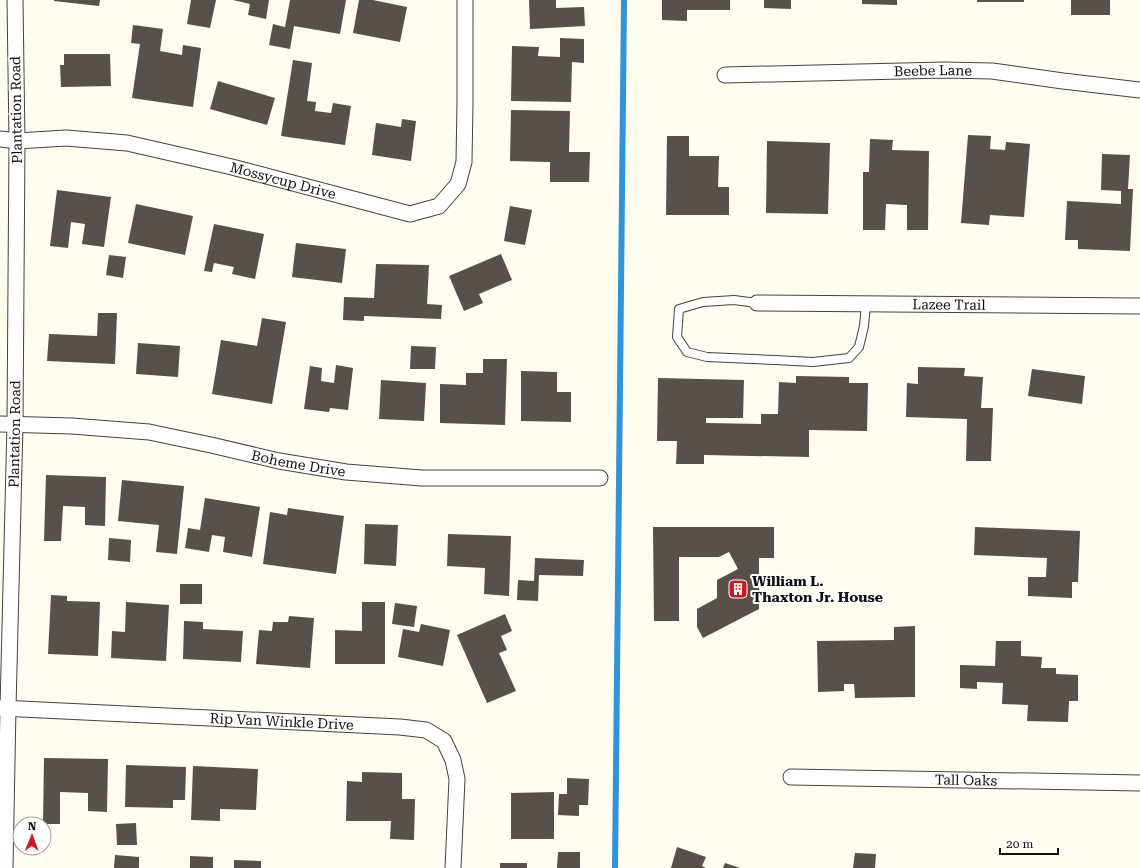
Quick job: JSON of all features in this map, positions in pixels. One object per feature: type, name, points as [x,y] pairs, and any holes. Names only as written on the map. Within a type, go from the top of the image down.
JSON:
[{"type":"street","name":"Plantation Road","points":[[5,868],[4,708],[15,424],[17,141],[15,0]]},
{"type":"street","name":"Mossycup Drive","points":[[0,139],[17,141],[66,138],[126,143],[232,167],[410,214],[439,206],[458,184],[464,162],[464,0]]},
{"type":"street","name":"Beebe Lane","points":[[724,75],[945,70],[992,71],[1140,90]]},
{"type":"street","name":"Lazee Trail","points":[[757,303],[1140,306]]},
{"type":"street","name":"Boheme Drive","points":[[0,424],[72,426],[149,432],[279,461],[346,472],[422,478],[600,478]]},
{"type":"street","name":"Rip Van Winkle Drive","points":[[4,708],[400,727],[426,730],[444,741],[453,760],[456,779],[453,862]]},
{"type":"street","name":"Tall Oaks","points":[[791,778],[1140,783]]},
{"type":"lane","points":[[757,303],[734,300],[703,302],[679,309],[677,337],[687,352],[707,358],[813,362],[849,358],[860,348],[866,304]]},
{"type":"building","points":[[54,0],[100,0],[99,6]]},
{"type":"building","points":[[191,0],[216,0],[210,28],[187,24]]},
{"type":"building","points":[[233,0],[269,0],[266,19],[248,15],[250,4]]},
{"type":"building","points":[[290,0],[346,0],[340,34],[294,26],[290,49],[269,45],[273,24],[285,27]]},
{"type":"building","points":[[359,0],[373,0],[407,7],[400,42],[353,33]]},
{"type":"building","points":[[529,0],[556,0],[556,8],[584,7],[585,26],[530,29]]},
{"type":"building","points":[[662,0],[730,0],[730,10],[687,10],[687,21],[662,20]]},
{"type":"building","points":[[764,0],[791,0],[791,9],[764,8]]},
{"type":"building","points":[[862,0],[897,0],[897,5],[862,4]]},
{"type":"building","points":[[977,0],[1024,0],[1024,2],[977,2]]},
{"type":"building","points":[[1071,0],[1110,0],[1110,15],[1071,15]]},
{"type":"building","points":[[133,25],[163,29],[160,51],[182,55],[183,45],[201,48],[193,107],[132,98],[140,44],[131,43]]},
{"type":"building","points":[[560,38],[584,39],[584,63],[572,62],[571,102],[511,101],[512,46],[539,47],[538,56],[560,57]]},
{"type":"building","points":[[64,54],[110,54],[111,86],[61,87],[60,65],[64,65]]},
{"type":"building","points":[[293,60],[312,63],[307,101],[316,102],[315,111],[331,113],[333,103],[351,106],[345,145],[281,136]]},
{"type":"building","points":[[218,81],[275,98],[267,125],[210,109]]},
{"type":"building","points":[[511,110],[570,111],[569,152],[590,152],[589,182],[550,182],[550,162],[510,161]]},
{"type":"building","points":[[402,119],[416,121],[411,161],[372,155],[376,123],[401,127]]},
{"type":"building","points":[[968,135],[991,136],[990,149],[1005,150],[1006,142],[1030,144],[1024,217],[990,215],[989,225],[961,223]]},
{"type":"building","points":[[667,136],[689,136],[689,156],[719,156],[718,187],[729,187],[729,215],[666,215]]},
{"type":"building","points":[[870,139],[893,140],[892,150],[929,151],[928,230],[907,230],[907,205],[886,204],[885,230],[863,230],[863,172],[869,172]]},
{"type":"building","points":[[767,141],[830,143],[828,214],[766,213]]},
{"type":"building","points":[[1102,154],[1130,155],[1128,189],[1133,189],[1130,251],[1078,249],[1078,240],[1065,240],[1067,201],[1121,204],[1121,191],[1101,190]]},
{"type":"building","points":[[57,190],[111,197],[104,247],[82,244],[85,224],[71,222],[68,248],[50,246]]},
{"type":"building","points":[[136,204],[193,216],[185,255],[128,243]]},
{"type":"building","points":[[510,206],[532,210],[525,245],[504,241]]},
{"type":"building","points":[[214,224],[264,234],[255,279],[232,274],[234,267],[214,263],[212,272],[204,271]]},
{"type":"building","points":[[296,243],[346,249],[342,283],[292,277]]},
{"type":"building","points":[[501,254],[512,280],[479,294],[483,303],[464,311],[449,276]]},
{"type":"building","points":[[109,255],[126,257],[123,278],[106,275]]},
{"type":"building","points":[[376,264],[429,265],[427,304],[442,305],[441,319],[364,316],[364,321],[343,320],[344,297],[374,298]]},
{"type":"building","points":[[98,313],[117,313],[115,364],[47,361],[49,334],[97,336]]},
{"type":"building","points":[[262,318],[286,322],[272,404],[212,394],[221,340],[257,346]]},
{"type":"building","points":[[138,343],[180,346],[178,377],[136,374]]},
{"type":"building","points":[[411,346],[436,347],[435,369],[410,369]]},
{"type":"building","points":[[483,359],[507,359],[505,425],[440,423],[440,384],[466,385],[466,373],[483,373]]},
{"type":"building","points":[[336,365],[353,368],[348,410],[330,408],[329,412],[304,409],[310,366],[322,368],[321,381],[334,383]]},
{"type":"building","points":[[918,367],[965,368],[964,376],[983,377],[981,408],[993,408],[991,461],[966,461],[967,419],[906,417],[907,383],[918,384]]},
{"type":"building","points":[[1032,369],[1085,376],[1082,404],[1028,396]]},
{"type":"building","points":[[521,371],[557,372],[557,392],[571,392],[571,422],[521,421]]},
{"type":"building","points":[[796,376],[849,377],[849,383],[868,383],[867,431],[809,430],[809,457],[704,455],[704,464],[676,464],[677,441],[657,441],[658,378],[744,380],[743,418],[706,418],[706,423],[761,424],[761,414],[778,414],[779,382],[796,383]]},
{"type":"building","points":[[381,380],[426,383],[424,421],[379,419]]},
{"type":"building","points":[[46,475],[106,477],[105,526],[85,525],[85,507],[63,506],[61,541],[44,541]]},
{"type":"building","points":[[122,480],[184,486],[177,554],[156,552],[159,525],[118,521]]},
{"type":"building","points":[[205,498],[260,507],[252,557],[223,552],[225,537],[212,535],[209,552],[185,548],[188,528],[200,530]]},
{"type":"building","points":[[288,508],[344,516],[336,574],[263,564],[270,512],[287,515]]},
{"type":"building","points":[[365,524],[398,525],[396,566],[364,564]]},
{"type":"building","name":"William L. Thaxton Jr. House","points":[[653,527],[774,527],[774,558],[759,558],[759,609],[703,638],[697,627],[697,609],[717,598],[717,580],[738,569],[729,552],[719,557],[679,557],[679,621],[654,621]]},
{"type":"building","points":[[975,527],[1080,531],[1078,582],[1072,582],[1072,598],[1028,596],[1028,577],[1046,577],[1047,558],[974,555]]},
{"type":"building","points":[[448,534],[511,536],[509,596],[484,594],[485,568],[447,566]]},
{"type":"building","points":[[109,538],[131,540],[130,562],[108,560]]},
{"type":"building","points":[[535,558],[584,560],[583,576],[539,575],[538,601],[517,600],[518,580],[534,581]]},
{"type":"building","points":[[180,584],[202,584],[202,604],[180,604]]},
{"type":"building","points":[[51,595],[67,596],[67,601],[100,602],[98,656],[48,654]]},
{"type":"building","points":[[126,602],[169,605],[166,661],[111,658],[112,631],[125,632]]},
{"type":"building","points":[[362,602],[385,602],[385,664],[335,664],[335,630],[362,631]]},
{"type":"building","points":[[395,603],[417,606],[414,627],[392,624]]},
{"type":"building","points":[[505,614],[512,631],[501,636],[507,650],[499,653],[516,691],[487,703],[457,635]]},
{"type":"building","points":[[289,616],[314,618],[310,668],[256,664],[259,630],[272,631],[273,622],[288,622]]},
{"type":"building","points":[[184,621],[203,622],[203,629],[243,631],[241,662],[183,659]]},
{"type":"building","points":[[421,624],[450,630],[443,666],[398,657],[403,629],[419,632]]},
{"type":"building","points":[[915,626],[915,697],[855,698],[854,684],[844,684],[844,691],[818,692],[817,641],[894,640],[894,627]]},
{"type":"building","points":[[996,641],[1021,641],[1021,656],[1042,657],[1041,668],[1056,668],[1056,674],[1078,675],[1078,701],[1069,701],[1068,722],[1027,721],[1028,705],[1002,704],[1003,683],[977,682],[977,689],[960,688],[960,665],[995,666]]},
{"type":"building","points":[[44,758],[108,759],[107,812],[88,811],[88,793],[60,792],[60,824],[52,824],[52,816],[43,816]]},
{"type":"building","points":[[126,765],[186,767],[185,800],[173,800],[173,808],[125,807]]},
{"type":"building","points":[[193,766],[258,769],[256,810],[220,809],[220,821],[191,820]]},
{"type":"building","points":[[362,772],[402,773],[402,799],[415,799],[414,840],[390,839],[391,821],[346,821],[347,781],[362,782]]},
{"type":"building","points":[[567,778],[589,779],[588,805],[579,805],[579,816],[558,815],[559,794],[567,794]]},
{"type":"building","points":[[554,792],[554,839],[511,839],[511,793]]},
{"type":"building","points":[[136,823],[137,845],[117,845],[116,824]]},
{"type":"building","points":[[677,847],[706,857],[702,866],[706,868],[671,868]]},
{"type":"building","points":[[558,852],[580,852],[580,868],[557,868]]},
{"type":"building","points":[[855,853],[876,854],[875,868],[853,868]]},
{"type":"building","points":[[115,855],[139,857],[139,868],[114,868]]},
{"type":"building","points":[[190,856],[213,857],[213,868],[190,868]]},
{"type":"building","points":[[234,860],[261,861],[261,868],[234,868]]},
{"type":"building","points":[[500,863],[527,863],[527,868],[500,868]]},
{"type":"building","points":[[725,863],[740,868],[723,868]]},
{"type":"waterway","points":[[615,868],[624,0]]},
{"type":"place","name":"William L. Thaxton Jr. House","points":[[738,589]]}]
